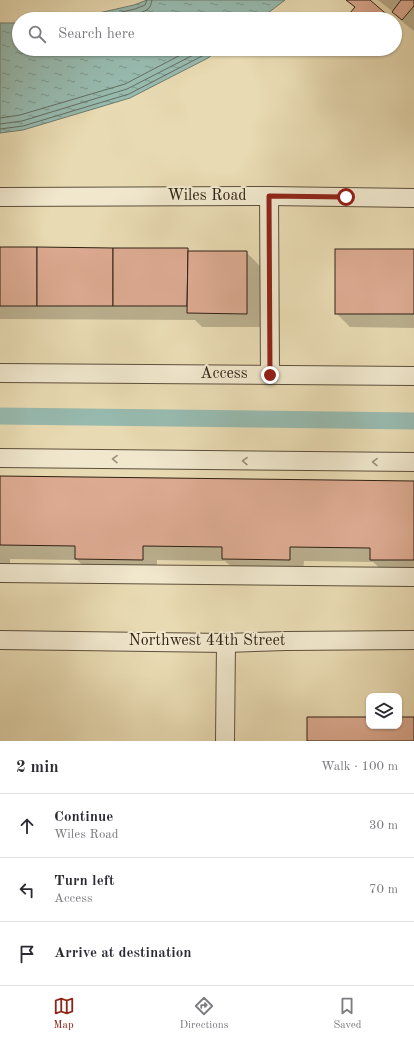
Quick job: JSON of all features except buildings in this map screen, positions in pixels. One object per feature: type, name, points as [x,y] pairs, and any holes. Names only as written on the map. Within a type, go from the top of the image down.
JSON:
[{"type":"street","name":"Wiles Road","points":[[0,197],[269,196],[414,198]]},
{"type":"street","name":"Access","points":[[0,373],[270,375],[269,196]]},
{"type":"street","points":[[270,375],[414,376]]},
{"type":"street","points":[[0,458],[414,462]]},
{"type":"street","points":[[0,573],[414,577]]},
{"type":"street","name":"Northwest 44th Street","points":[[0,640],[226,643],[414,640]]},
{"type":"street","points":[[225,741],[226,643]]},
{"type":"water","points":[[147,0],[285,0],[269,12],[103,12],[134,5]]},
{"type":"water","points":[[0,23],[12,23],[12,56],[211,56],[130,98],[23,130],[0,133]]},
{"type":"waterway","points":[[0,416],[414,421]]},
{"type":"route","points":[[270,375],[269,196],[346,197]]}]
